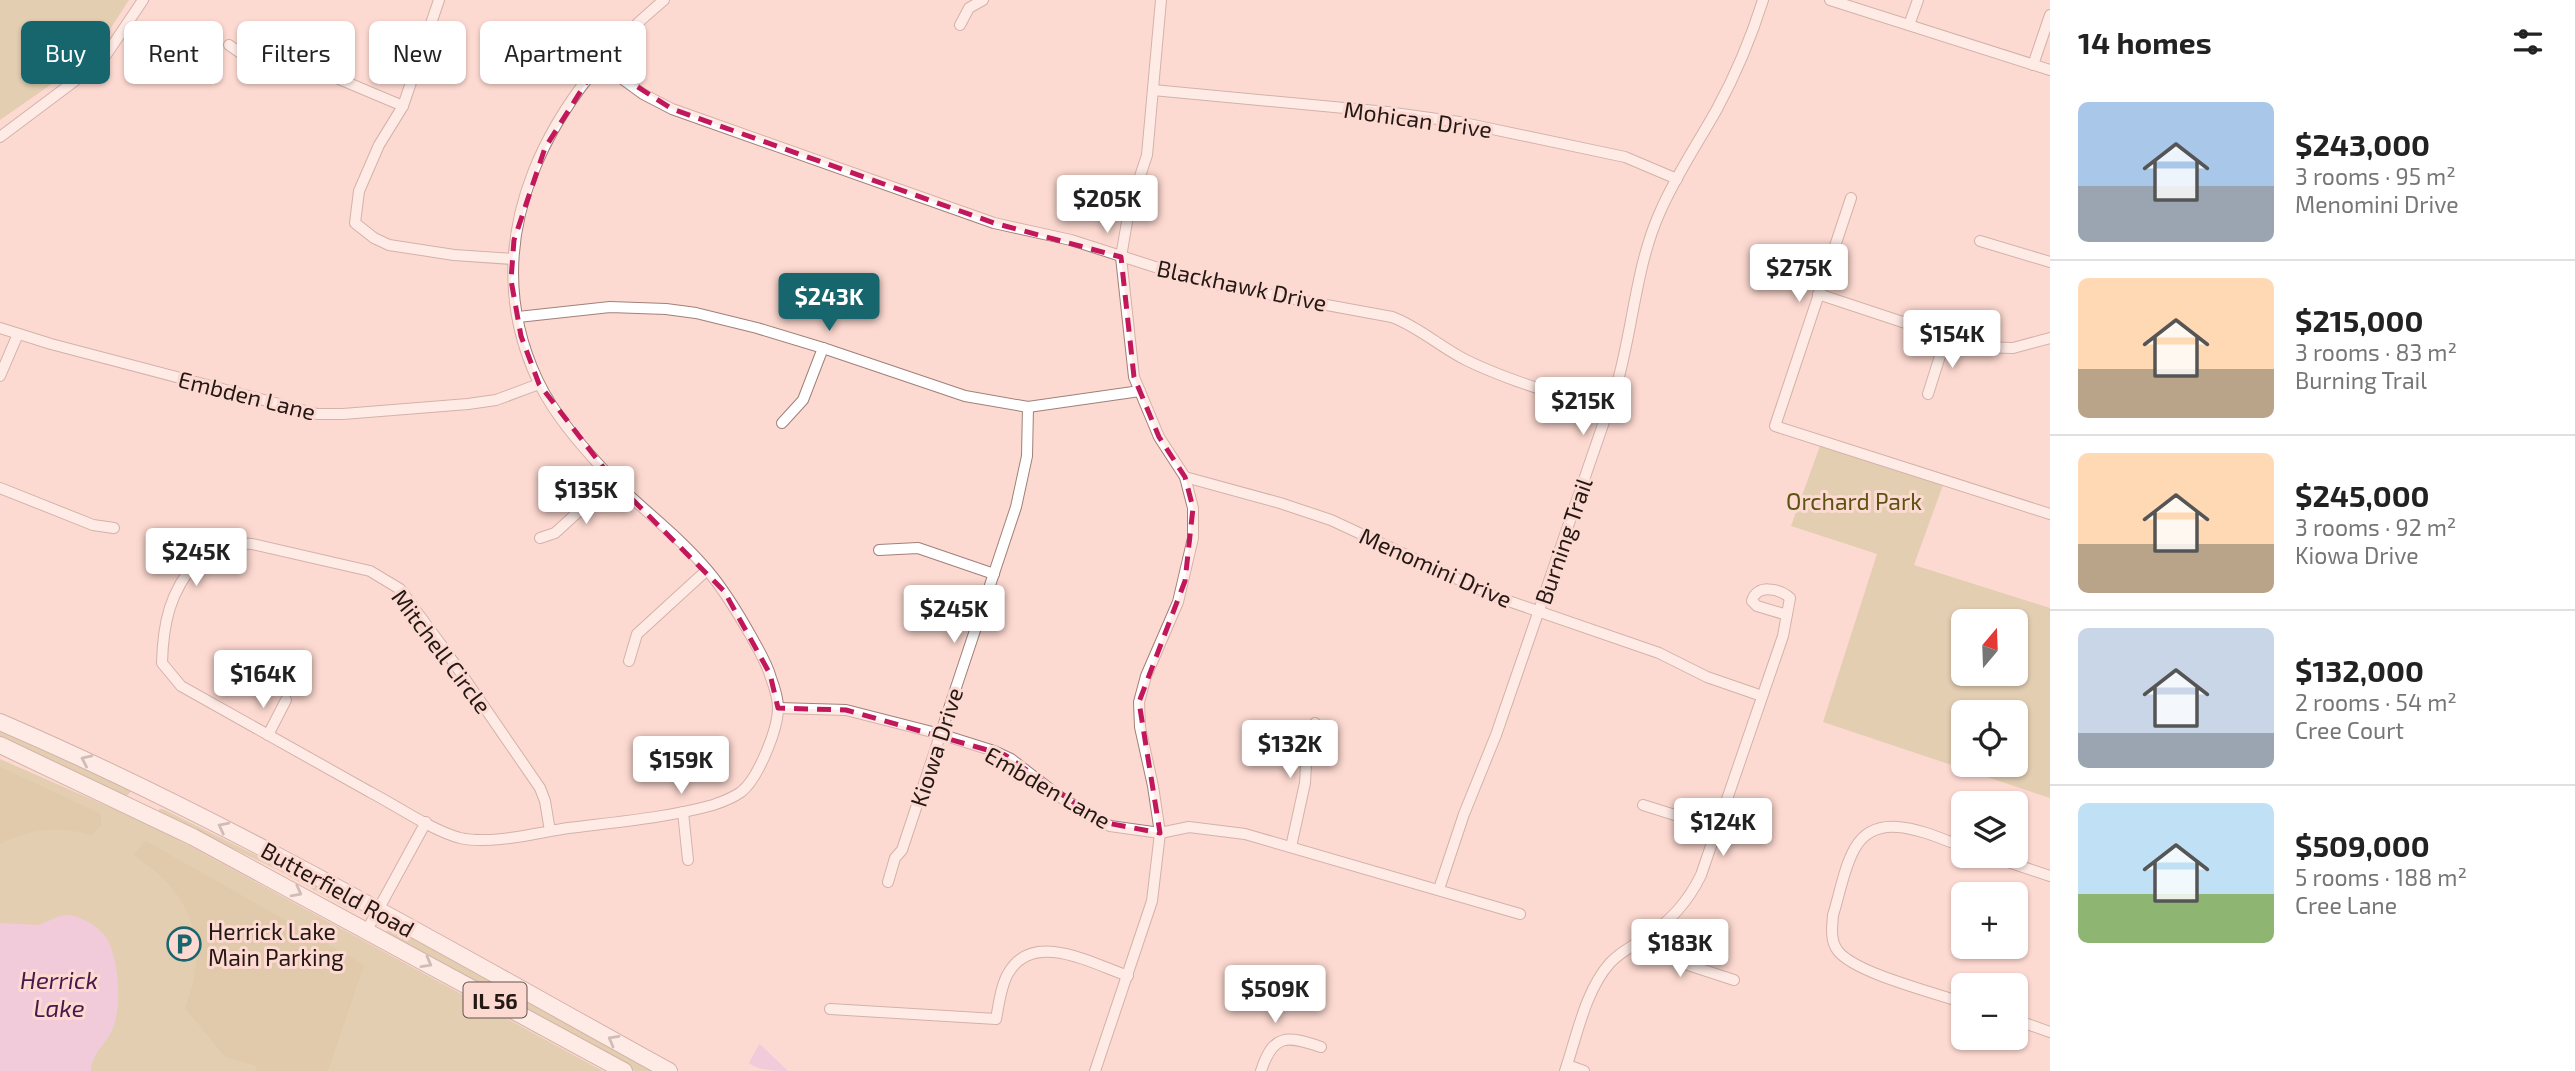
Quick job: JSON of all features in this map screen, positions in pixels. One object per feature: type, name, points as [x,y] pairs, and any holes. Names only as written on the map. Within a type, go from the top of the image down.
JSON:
[{"type":"main road","name":"Butterfield Road","points":[[0,722],[191,811],[669,1071]]},
{"type":"main road","name":"Butterfield Road","points":[[0,746],[193,836],[624,1071]]},
{"type":"street","points":[[0,137],[106,55],[143,0]]},
{"type":"street","points":[[439,0],[403,106],[379,145],[357,198],[355,223],[389,245],[454,255],[512,259]]},
{"type":"street","points":[[640,21],[664,0]]},
{"type":"street","points":[[960,25],[970,8],[983,0]]},
{"type":"street","points":[[1095,1071],[1152,901],[1160,832],[1140,727],[1139,702],[1146,676],[1178,602],[1189,561],[1194,525],[1193,508],[1185,477],[1159,437],[1134,377],[1121,257],[1129,210],[1147,155],[1161,0]]},
{"type":"street","name":"Burning Trail","points":[[1439,890],[1455,839],[1496,735],[1608,411],[1628,347],[1647,246],[1661,210],[1735,73],[1763,0]]},
{"type":"street","points":[[1830,0],[2050,70]]},
{"type":"street","points":[[1909,25],[1918,0]]},
{"type":"street","points":[[2033,65],[2050,15]]},
{"type":"street","points":[[229,45],[249,59],[327,74],[403,106]]},
{"type":"street","points":[[550,831],[683,812],[718,804],[744,790],[767,753],[778,708],[770,674],[733,604],[707,570],[613,480],[562,419],[539,384],[525,351],[511,280],[518,218],[535,170],[565,111],[584,84]]},
{"type":"street","name":"Blackhawk Drive","points":[[629,84],[673,109],[994,223],[1058,236],[1202,282],[1392,317],[1411,325],[1451,351],[1481,366],[1608,411]]},
{"type":"street","name":"Mohican Drive","points":[[1153,90],[1387,112],[1459,122],[1625,157],[1677,179]]},
{"type":"street","points":[[1851,198],[1775,426],[2050,514]]},
{"type":"street","points":[[1980,241],[2050,262]]},
{"type":"street","points":[[1818,294],[1978,347],[2002,349],[2050,339]]},
{"type":"street","points":[[517,317],[610,307],[666,309],[724,319],[823,348],[965,396],[1028,407],[1140,391]]},
{"type":"street","name":"Embden Lane","points":[[0,328],[292,408],[329,415],[487,402],[539,384]]},
{"type":"street","points":[[0,376],[18,334]]},
{"type":"street","points":[[1928,394],[1946,337]]},
{"type":"street","points":[[782,423],[803,400],[823,348]]},
{"type":"street","name":"Kiowa Drive","points":[[888,882],[895,858],[902,849],[1016,507],[1025,472],[1028,407]]},
{"type":"street","name":"Menomini Drive","points":[[1185,477],[1331,520],[1473,587],[1659,653],[1707,677],[1762,696]]},
{"type":"street","points":[[540,538],[555,533],[613,480]]},
{"type":"street","points":[[0,488],[93,526],[114,528]]},
{"type":"street","name":"Mitchell Circle","points":[[235,543],[252,544],[370,571],[386,578],[400,589],[540,788],[550,831],[483,841],[450,834],[426,822],[181,685],[162,663],[166,616],[178,585],[208,548],[235,543]]},
{"type":"street","points":[[879,550],[918,548],[994,574]]},
{"type":"street","points":[[629,661],[636,635],[707,570]]},
{"type":"street","points":[[1584,1071],[1566,1068],[1597,981],[1620,953],[1646,938],[1674,915],[1689,897],[1701,875],[1783,636],[1787,615],[1790,598],[1787,594],[1759,589],[1754,593],[1752,601],[1756,606],[1787,615]]},
{"type":"street","points":[[268,735],[286,700]]},
{"type":"street","name":"Embden Lane","points":[[778,708],[846,710],[940,734],[1004,755],[1048,789],[1102,822],[1119,828],[1160,832],[1189,827],[1224,830],[1520,914]]},
{"type":"street","points":[[1291,847],[1305,783],[1307,744],[1315,723]]},
{"type":"street","points":[[1643,805],[1716,828]]},
{"type":"street","points":[[683,812],[688,860]]},
{"type":"street","points":[[367,930],[426,822]]},
{"type":"street","points":[[1951,843],[1901,827],[1881,827],[1871,832],[1855,848],[1833,915],[1832,926],[1832,939],[1836,950],[1856,966],[1951,999]]},
{"type":"street","points":[[2026,868],[2050,876]]},
{"type":"street","points":[[1646,938],[1688,965],[1734,980]]},
{"type":"street","points":[[830,1009],[996,1019],[1010,970],[1028,953],[1047,951],[1128,976]]},
{"type":"street","points":[[2028,1024],[2050,1032]]},
{"type":"street","points":[[1261,1071],[1270,1047],[1279,1040],[1291,1039],[1321,1047]]},
{"type":"highlighted area","points":[[599,62],[672,109],[994,223],[1121,257],[1134,377],[1159,437],[1185,477],[1193,508],[1185,581],[1139,702],[1160,833],[1102,822],[1005,755],[846,710],[778,708],[770,674],[724,591],[613,480],[539,384],[521,336],[511,280],[514,240],[545,148]]},
{"type":"green space","points":[[0,0],[129,0],[110,29],[110,21],[21,21],[21,84],[52,84],[0,120]]},
{"type":"green space","name":"Orchard Park","points":[[1821,443],[1943,485],[1914,565],[2050,608],[2050,798],[1987,777],[2028,777],[2028,700],[1951,700],[1951,765],[1823,722],[1877,554],[1791,526]]},
{"type":"green space","points":[[0,728],[131,791],[126,797],[0,740]]},
{"type":"green space","points":[[0,759],[155,827],[603,1071],[0,1071]]},
{"type":"green space","points":[[159,809],[358,906],[358,911],[354,912],[276,869],[159,814]]},
{"type":"green space","points":[[391,926],[658,1071],[635,1071],[389,936],[386,932]]},
{"type":"shaded area","points":[[0,767],[101,814],[101,825],[92,835],[68,830],[45,830],[0,844]]},
{"type":"shaded area","points":[[146,841],[364,965],[328,1071],[256,1071],[257,1066],[225,1057],[185,1008],[193,984],[196,941],[191,921],[170,885],[133,855]]},
{"type":"water","name":"Herrick Lake","points":[[69,915],[94,926],[103,933],[110,946],[116,969],[118,995],[113,1028],[96,1054],[91,1071],[0,1071],[0,923],[39,925]]},
{"type":"water","points":[[759,1044],[788,1071],[762,1069],[749,1063]]},
{"type":"place","name":"Herrick Lake Main Parking","points":[[184,944]]}]
